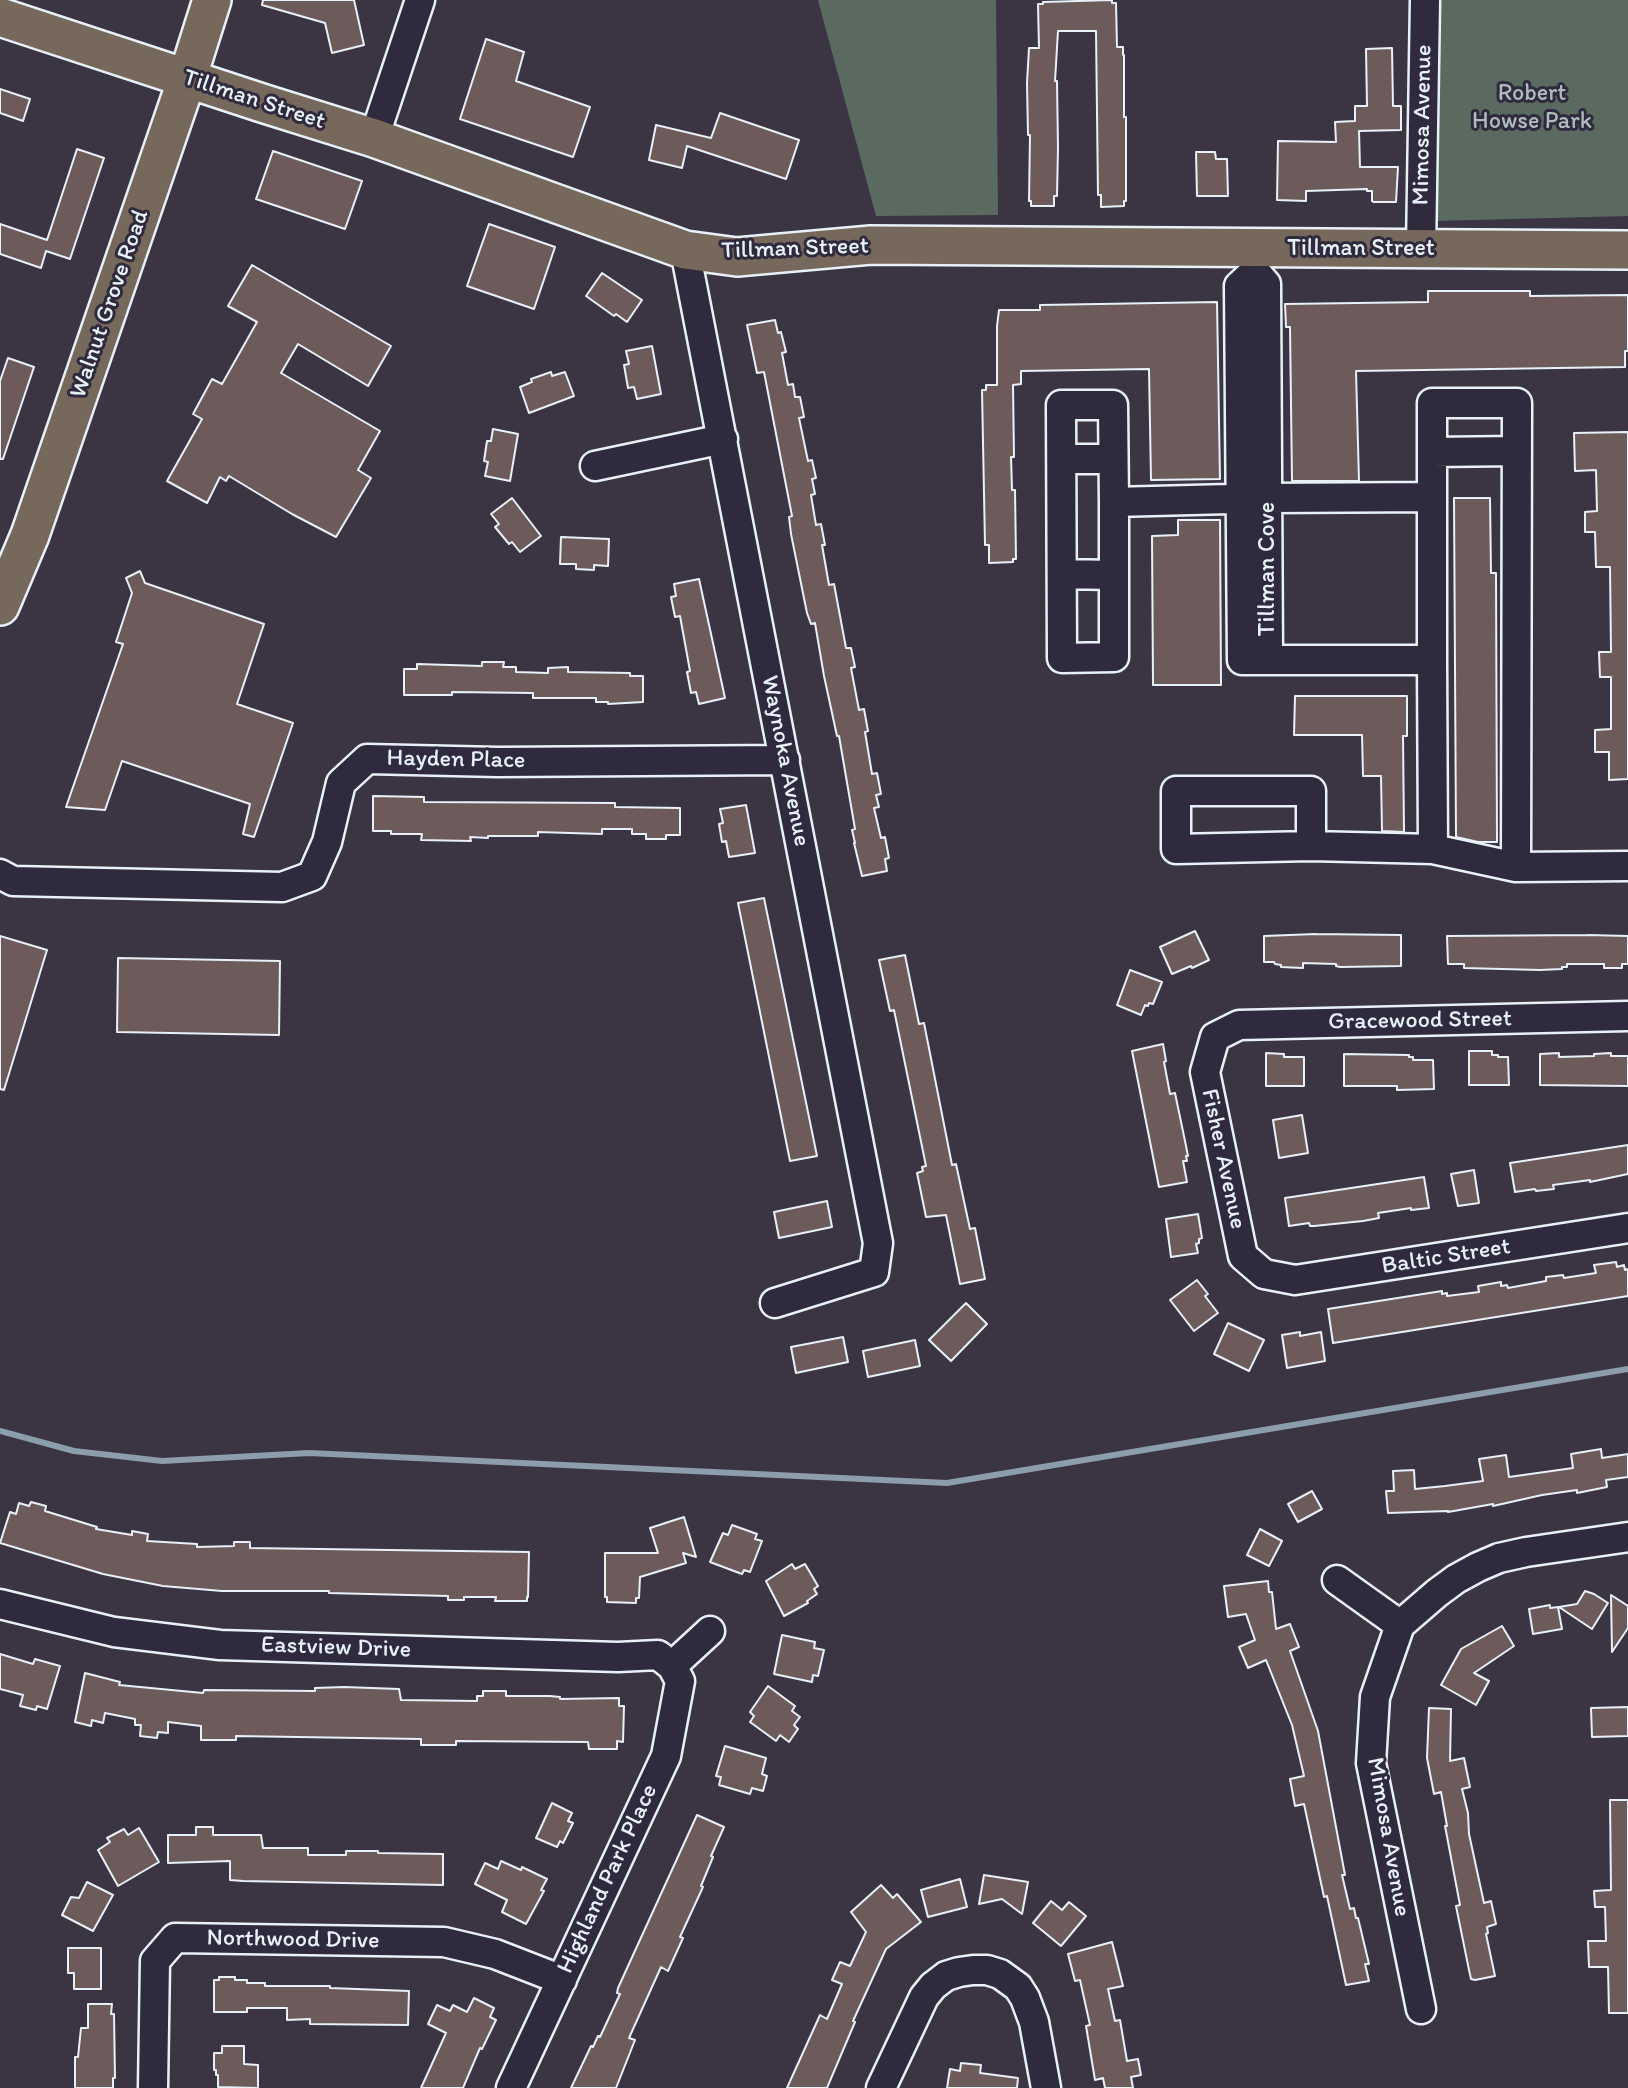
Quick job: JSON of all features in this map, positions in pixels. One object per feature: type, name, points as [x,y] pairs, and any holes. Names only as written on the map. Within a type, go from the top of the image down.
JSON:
[{"type":"main road","name":"Walnut Grove Road","points":[[0,606],[30,535],[212,0]]},
{"type":"main road","name":"Tillman Street","points":[[0,18],[374,138],[685,250],[737,257],[872,246],[1255,260],[1421,250],[1628,250]]},
{"type":"street","points":[[374,138],[420,0]]},
{"type":"street","name":"Mimosa Avenue","points":[[1421,250],[1425,0]]},
{"type":"street","name":"Waynoka Avenue","points":[[685,250],[878,1243],[874,1272],[775,1303]]},
{"type":"street","name":"Tillman Cove","points":[[1255,260],[1266,284],[1254,432],[1254,498],[1268,660],[1432,660]]},
{"type":"street","points":[[1433,849],[1432,402],[1517,403],[1516,867]]},
{"type":"street","points":[[1061,405],[1113,405],[1113,459],[1114,657],[1062,657],[1061,405]]},
{"type":"street","points":[[595,466],[723,439]]},
{"type":"street","points":[[1432,452],[1517,451]]},
{"type":"street","points":[[1062,459],[1113,459]]},
{"type":"street","points":[[1114,502],[1432,497]]},
{"type":"street","points":[[1062,574],[1114,575]]},
{"type":"street","name":"Hayden Place","points":[[0,874],[13,881],[282,887],[312,876],[327,842],[341,783],[367,759],[498,762],[785,760]]},
{"type":"street","points":[[1311,846],[1311,791],[1177,790],[1177,849],[1311,846],[1433,849],[1516,867],[1628,866]]},
{"type":"street","name":"Gracewood Street","points":[[1215,1037],[1239,1025],[1628,1016]]},
{"type":"street","name":"Fisher Avenue","points":[[1215,1037],[1205,1072],[1244,1256],[1264,1274]]},
{"type":"street","name":"Baltic Street","points":[[1264,1274],[1295,1280],[1628,1228]]},
{"type":"street","points":[[1337,1580],[1399,1625],[1456,1579],[1499,1558],[1628,1537]]},
{"type":"street","name":"Eastview Drive","points":[[0,1604],[114,1632],[220,1645],[618,1657],[658,1655],[672,1666]]},
{"type":"street","name":"Mimosa Avenue","points":[[1399,1625],[1375,1697],[1371,1763],[1421,2009]]},
{"type":"street","points":[[672,1666],[709,1631]]},
{"type":"street","name":"Highland Park Place","points":[[511,2088],[666,1756],[680,1681],[672,1666]]},
{"type":"street","name":"Northwood Drive","points":[[153,2088],[155,1961],[175,1938],[444,1942],[495,1954],[562,1980]]},
{"type":"street","points":[[881,2088],[924,1997],[946,1976],[973,1970],[1000,1974],[1018,1987],[1025,1998],[1034,2022],[1046,2088]]},
{"type":"green space","points":[[818,0],[996,0],[998,215],[876,216]]},
{"type":"green space","name":"Robert Howse Park","points":[[1439,0],[1628,0],[1628,216],[1434,221]]},
{"type":"building","points":[[263,0],[354,0],[364,45],[332,53],[325,23],[262,5]]},
{"type":"building","points":[[1112,0],[1112,3],[1116,3],[1117,47],[1123,47],[1124,55],[1126,201],[1124,206],[1101,207],[1101,195],[1098,195],[1096,31],[1058,31],[1055,81],[1057,196],[1054,196],[1054,206],[1031,206],[1027,83],[1029,48],[1039,48],[1038,4]]},
{"type":"building","points":[[486,39],[524,52],[516,81],[590,107],[573,157],[460,119]]},
{"type":"building","points":[[1392,48],[1393,106],[1401,106],[1401,130],[1359,131],[1360,167],[1398,167],[1396,202],[1374,202],[1372,191],[1367,189],[1306,191],[1306,201],[1277,200],[1278,141],[1336,142],[1335,122],[1355,121],[1355,106],[1367,106],[1366,49]]},
{"type":"building","points":[[0,89],[30,99],[23,121],[0,113]]},
{"type":"building","points":[[720,113],[799,140],[786,179],[687,146],[682,168],[649,160],[656,125],[711,138]]},
{"type":"building","points":[[77,149],[104,158],[70,259],[46,251],[41,268],[0,254],[0,224],[47,240]]},
{"type":"building","points":[[273,151],[362,181],[345,229],[256,199]]},
{"type":"building","points":[[1196,152],[1215,152],[1216,159],[1227,159],[1228,196],[1197,196]]},
{"type":"building","points":[[489,224],[555,247],[534,309],[467,286]]},
{"type":"building","points":[[252,265],[391,346],[368,386],[298,344],[281,373],[380,431],[358,470],[371,478],[336,537],[229,476],[226,481],[220,477],[207,503],[167,481],[202,419],[193,414],[212,379],[222,384],[257,322],[228,306]]},
{"type":"building","points":[[602,273],[642,300],[627,322],[586,296]]},
{"type":"building","points":[[1428,291],[1530,291],[1530,296],[1628,295],[1628,351],[1625,351],[1625,367],[1356,371],[1359,481],[1292,481],[1290,327],[1286,327],[1285,304],[1428,302]]},
{"type":"building","points":[[1217,302],[1220,479],[1151,480],[1149,369],[1021,371],[1021,384],[1013,385],[1014,457],[1011,457],[1012,490],[1015,490],[1016,559],[1013,559],[1013,562],[989,563],[989,545],[985,545],[982,390],[986,390],[986,385],[997,385],[999,310],[1040,310],[1040,305]]},
{"type":"building","points":[[775,320],[786,352],[782,353],[788,385],[793,384],[795,397],[800,397],[804,417],[799,418],[808,461],[812,460],[816,478],[812,479],[815,494],[811,495],[816,525],[821,524],[829,585],[834,584],[846,648],[851,648],[855,667],[851,668],[859,710],[864,709],[872,774],[877,773],[881,794],[876,795],[879,807],[874,808],[881,838],[885,837],[889,858],[885,859],[887,871],[862,876],[854,843],[852,830],[855,829],[839,736],[824,676],[815,623],[811,624],[807,613],[791,534],[789,517],[792,516],[764,372],[757,373],[747,325]]},
{"type":"building","points":[[652,346],[661,394],[637,399],[634,387],[628,388],[624,365],[629,364],[626,351]]},
{"type":"building","points":[[8,358],[34,367],[3,459],[0,459],[0,381]]},
{"type":"building","points":[[551,372],[552,376],[565,372],[574,396],[529,413],[520,387],[532,382],[531,379]]},
{"type":"building","points":[[493,429],[518,434],[510,481],[485,476],[488,462],[484,461],[487,441],[491,441]]},
{"type":"building","points":[[1628,432],[1628,779],[1609,780],[1609,752],[1595,752],[1595,730],[1611,729],[1611,677],[1600,677],[1599,652],[1611,652],[1610,567],[1596,567],[1595,532],[1585,532],[1585,512],[1597,511],[1596,470],[1575,471],[1574,433]]},
{"type":"building","points":[[512,498],[541,536],[520,552],[512,542],[509,544],[495,527],[499,524],[491,514]]},
{"type":"building","points":[[1454,498],[1490,498],[1491,573],[1496,573],[1497,842],[1478,842],[1456,837]]},
{"type":"building","points":[[1178,520],[1220,520],[1221,685],[1153,685],[1152,536],[1178,535]]},
{"type":"building","points":[[561,537],[609,539],[608,566],[594,565],[594,570],[576,569],[576,564],[560,564]]},
{"type":"building","points":[[140,571],[145,583],[264,624],[237,704],[293,723],[254,837],[243,834],[250,804],[122,761],[105,810],[66,807],[123,644],[116,642],[132,593],[126,578]]},
{"type":"building","points":[[699,579],[725,698],[699,704],[696,692],[691,693],[687,672],[690,671],[680,616],[675,617],[671,597],[676,596],[674,584]]},
{"type":"building","points":[[482,662],[504,662],[503,667],[516,667],[516,672],[548,673],[548,668],[568,667],[568,672],[630,673],[630,676],[643,676],[643,702],[608,704],[596,702],[596,698],[533,698],[533,693],[452,692],[452,695],[404,695],[404,669],[417,669],[417,664],[482,666]]},
{"type":"building","points":[[1295,696],[1407,696],[1407,736],[1403,736],[1404,832],[1382,831],[1381,776],[1363,776],[1362,735],[1294,735]]},
{"type":"building","points":[[373,796],[424,797],[424,802],[615,803],[615,807],[680,808],[680,835],[666,835],[666,839],[646,839],[646,834],[632,834],[632,829],[602,829],[602,834],[538,832],[538,836],[470,837],[471,841],[421,840],[422,834],[373,831]]},
{"type":"building","points":[[746,805],[755,853],[729,857],[726,841],[722,842],[719,824],[723,823],[720,809]]},
{"type":"building","points":[[764,898],[817,1156],[790,1161],[738,903]]},
{"type":"building","points":[[1195,931],[1209,960],[1172,974],[1160,947]]},
{"type":"building","points":[[1401,935],[1401,966],[1340,967],[1336,964],[1303,963],[1303,968],[1281,967],[1274,962],[1264,962],[1264,936]]},
{"type":"building","points":[[0,936],[47,950],[4,1090],[0,1089]]},
{"type":"building","points":[[1447,936],[1628,936],[1628,964],[1622,964],[1622,968],[1604,968],[1604,964],[1567,964],[1567,967],[1562,969],[1540,970],[1464,968],[1464,964],[1448,964]]},
{"type":"building","points":[[905,955],[919,1024],[924,1023],[952,1165],[956,1164],[970,1229],[975,1228],[985,1279],[960,1284],[946,1215],[926,1217],[917,1173],[923,1171],[922,1167],[926,1166],[894,1010],[890,1011],[879,960]]},
{"type":"building","points":[[118,958],[280,961],[279,1035],[117,1032]]},
{"type":"building","points":[[1130,970],[1162,982],[1153,1004],[1145,1005],[1141,1015],[1117,1005]]},
{"type":"building","points":[[1163,1044],[1170,1094],[1175,1093],[1188,1156],[1187,1161],[1183,1161],[1187,1182],[1159,1187],[1132,1051]]},
{"type":"building","points":[[1469,1051],[1492,1051],[1492,1055],[1508,1057],[1509,1085],[1469,1085]]},
{"type":"building","points":[[1266,1053],[1304,1057],[1304,1086],[1266,1086]]},
{"type":"building","points":[[1559,1053],[1559,1057],[1611,1053],[1611,1056],[1628,1056],[1628,1086],[1540,1085],[1540,1054]]},
{"type":"building","points":[[1344,1054],[1409,1055],[1413,1060],[1433,1060],[1434,1089],[1397,1090],[1397,1086],[1344,1086]]},
{"type":"building","points":[[1302,1115],[1308,1153],[1279,1158],[1273,1120]]},
{"type":"building","points":[[1628,1145],[1628,1174],[1590,1182],[1553,1185],[1554,1189],[1515,1192],[1510,1163]]},
{"type":"building","points":[[1474,1170],[1479,1203],[1458,1206],[1451,1174]]},
{"type":"building","points":[[1424,1177],[1429,1208],[1378,1213],[1379,1218],[1363,1221],[1289,1226],[1285,1198]]},
{"type":"building","points":[[827,1201],[832,1227],[779,1238],[774,1212]]},
{"type":"building","points":[[1198,1214],[1202,1238],[1196,1244],[1198,1253],[1171,1257],[1166,1219]]},
{"type":"building","points":[[1616,1262],[1617,1267],[1624,1265],[1625,1270],[1628,1269],[1628,1296],[1333,1343],[1328,1309],[1442,1291],[1442,1294],[1447,1293],[1447,1296],[1479,1292],[1478,1286],[1501,1282],[1501,1286],[1507,1285],[1508,1288],[1546,1281],[1546,1277],[1563,1275],[1564,1278],[1596,1273],[1594,1265]]},
{"type":"building","points":[[1197,1280],[1218,1313],[1194,1331],[1170,1300]]},
{"type":"building","points":[[966,1303],[987,1324],[951,1361],[929,1340]]},
{"type":"building","points":[[1228,1323],[1264,1340],[1249,1371],[1214,1354]]},
{"type":"building","points":[[1300,1332],[1300,1336],[1321,1332],[1325,1361],[1287,1368],[1282,1335]]},
{"type":"building","points":[[843,1337],[848,1362],[796,1373],[791,1347]]},
{"type":"building","points":[[915,1340],[920,1366],[868,1377],[863,1351]]},
{"type":"building","points":[[1601,1449],[1602,1458],[1628,1454],[1628,1477],[1606,1480],[1607,1487],[1577,1493],[1577,1490],[1542,1495],[1493,1506],[1448,1512],[1388,1513],[1386,1491],[1394,1491],[1393,1471],[1414,1470],[1415,1489],[1445,1486],[1483,1481],[1479,1459],[1506,1455],[1509,1477],[1573,1468],[1571,1454]]},
{"type":"building","points":[[1312,1491],[1322,1509],[1298,1522],[1288,1504]]},
{"type":"building","points":[[31,1502],[46,1506],[45,1511],[97,1527],[96,1529],[132,1535],[132,1531],[148,1534],[147,1541],[197,1544],[197,1547],[234,1546],[234,1542],[250,1542],[250,1548],[529,1552],[528,1597],[527,1601],[495,1601],[496,1597],[448,1600],[448,1596],[329,1591],[222,1591],[163,1586],[103,1574],[0,1543],[10,1512],[16,1514],[19,1503],[29,1506]]},
{"type":"building","points":[[684,1517],[696,1557],[683,1553],[686,1563],[640,1577],[639,1598],[636,1598],[636,1603],[607,1602],[605,1553],[658,1553],[650,1528]]},
{"type":"building","points":[[732,1525],[757,1534],[755,1539],[762,1541],[750,1572],[744,1570],[742,1574],[710,1562],[723,1533],[728,1535]]},
{"type":"building","points":[[1260,1529],[1282,1541],[1269,1566],[1247,1555]]},
{"type":"building","points":[[792,1564],[795,1569],[805,1564],[818,1586],[814,1589],[817,1594],[807,1601],[808,1603],[784,1616],[766,1581]]},
{"type":"building","points":[[1268,1581],[1269,1592],[1272,1592],[1276,1629],[1290,1624],[1299,1647],[1290,1651],[1318,1731],[1345,1875],[1342,1875],[1350,1909],[1354,1908],[1358,1918],[1369,1964],[1365,1964],[1369,1981],[1346,1985],[1304,1804],[1295,1806],[1290,1779],[1304,1776],[1292,1725],[1266,1660],[1248,1668],[1239,1647],[1255,1640],[1246,1614],[1228,1617],[1224,1586]]},
{"type":"building","points":[[1585,1591],[1608,1603],[1592,1629],[1559,1607],[1577,1604]]},
{"type":"building","points":[[1611,1595],[1628,1606],[1628,1628],[1612,1652]]},
{"type":"building","points":[[1550,1605],[1550,1608],[1558,1607],[1562,1629],[1533,1634],[1529,1609]]},
{"type":"building","points":[[1502,1626],[1514,1646],[1474,1673],[1489,1681],[1476,1705],[1441,1685],[1461,1649]]},
{"type":"building","points":[[782,1635],[815,1642],[814,1648],[824,1650],[818,1676],[813,1675],[812,1682],[774,1674]]},
{"type":"building","points":[[0,1654],[33,1664],[35,1659],[60,1666],[47,1709],[37,1706],[36,1710],[20,1706],[23,1695],[0,1689]]},
{"type":"building","points":[[85,1673],[120,1682],[119,1685],[203,1693],[204,1690],[315,1691],[315,1688],[344,1687],[399,1689],[401,1700],[477,1701],[477,1696],[483,1696],[483,1691],[506,1691],[506,1696],[550,1696],[560,1699],[619,1698],[619,1706],[624,1706],[623,1742],[617,1741],[617,1749],[589,1749],[588,1742],[456,1741],[456,1745],[421,1745],[421,1739],[236,1736],[236,1740],[201,1740],[201,1726],[168,1722],[168,1733],[158,1732],[157,1738],[140,1736],[141,1725],[135,1725],[135,1719],[105,1713],[103,1723],[92,1720],[91,1726],[75,1722]]},
{"type":"building","points":[[768,1686],[795,1706],[792,1711],[800,1717],[794,1725],[798,1729],[789,1742],[780,1735],[776,1741],[750,1722],[754,1716],[750,1712]]},
{"type":"building","points":[[1628,1707],[1628,1736],[1592,1737],[1591,1708]]},
{"type":"building","points":[[1429,1708],[1451,1709],[1450,1761],[1464,1758],[1470,1787],[1462,1789],[1468,1813],[1469,1834],[1484,1903],[1491,1901],[1496,1924],[1487,1927],[1486,1934],[1495,1976],[1471,1979],[1456,1906],[1460,1905],[1441,1792],[1434,1794],[1427,1758]]},
{"type":"building","points":[[725,1746],[766,1758],[762,1774],[767,1776],[763,1791],[752,1788],[750,1794],[719,1785],[721,1777],[716,1776]]},
{"type":"building","points":[[1610,1800],[1628,1800],[1628,2013],[1609,2013],[1608,1967],[1589,1967],[1588,1941],[1606,1941],[1605,1907],[1595,1907],[1594,1891],[1611,1890]]},
{"type":"building","points":[[552,1803],[572,1813],[568,1821],[573,1823],[563,1843],[560,1841],[557,1847],[536,1838]]},
{"type":"building","points":[[697,1815],[724,1827],[711,1856],[713,1857],[701,1886],[703,1887],[680,1937],[683,1938],[668,1971],[661,1967],[629,2038],[635,2040],[616,2088],[571,2088],[591,2046],[593,2047],[598,2036],[600,2037],[620,1994],[617,1993],[618,1988]]},
{"type":"building","points":[[196,1827],[213,1827],[213,1835],[261,1835],[263,1848],[308,1848],[308,1855],[346,1855],[346,1851],[443,1854],[443,1885],[230,1880],[230,1861],[168,1863],[168,1835],[196,1835]]},
{"type":"building","points":[[139,1828],[159,1862],[118,1886],[98,1850],[110,1842],[107,1838],[124,1829],[128,1835]]},
{"type":"building","points":[[501,1861],[547,1879],[541,1890],[544,1891],[526,1924],[502,1912],[507,1900],[475,1884],[485,1863],[498,1869]]},
{"type":"building","points":[[984,1875],[1028,1882],[1022,1914],[1002,1899],[979,1904]]},
{"type":"building","points":[[960,1879],[967,1907],[928,1917],[921,1890]]},
{"type":"building","points":[[87,1882],[113,1895],[93,1931],[62,1915],[71,1897],[79,1898]]},
{"type":"building","points":[[881,1885],[893,1898],[897,1894],[921,1922],[886,1949],[853,2021],[855,2022],[827,2088],[787,2088],[820,2015],[827,2019],[842,1984],[832,1980],[840,1962],[850,1966],[866,1932],[851,1912]]},
{"type":"building","points":[[1051,1901],[1062,1910],[1069,1902],[1086,1916],[1061,1946],[1033,1923]]},
{"type":"building","points":[[1112,1942],[1123,1986],[1108,1989],[1115,2021],[1120,2020],[1127,2061],[1138,2059],[1141,2075],[1131,2077],[1133,2088],[1105,2088],[1103,2078],[1095,2080],[1086,2026],[1090,2025],[1080,1980],[1075,1981],[1068,1954]]},
{"type":"building","points":[[68,1948],[101,1948],[101,1989],[74,1989],[74,1973],[68,1973]]},
{"type":"building","points":[[219,1977],[235,1977],[235,1980],[247,1980],[247,1983],[265,1983],[265,1986],[330,1986],[409,1991],[408,2025],[310,2024],[310,2019],[287,2020],[287,2008],[247,2008],[247,2012],[214,2012],[214,1980],[219,1980]]},
{"type":"building","points":[[474,1998],[494,2008],[490,2017],[496,2020],[482,2049],[480,2048],[463,2088],[421,2088],[446,2033],[428,2024],[437,2005],[450,2011],[453,2005],[467,2012]]},
{"type":"building","points":[[88,2004],[112,2004],[115,2078],[113,2088],[75,2088],[75,2057],[78,2057],[81,2028],[88,2028]]},
{"type":"building","points":[[222,2046],[244,2046],[244,2064],[258,2065],[258,2088],[218,2087],[214,2053],[222,2053]]},
{"type":"building","points":[[961,2063],[981,2065],[980,2073],[1018,2078],[1017,2088],[947,2088],[950,2069],[960,2071]]},
{"type":"waterway","points":[[0,1431],[74,1451],[162,1461],[309,1453],[947,1483],[1628,1369]]}]
